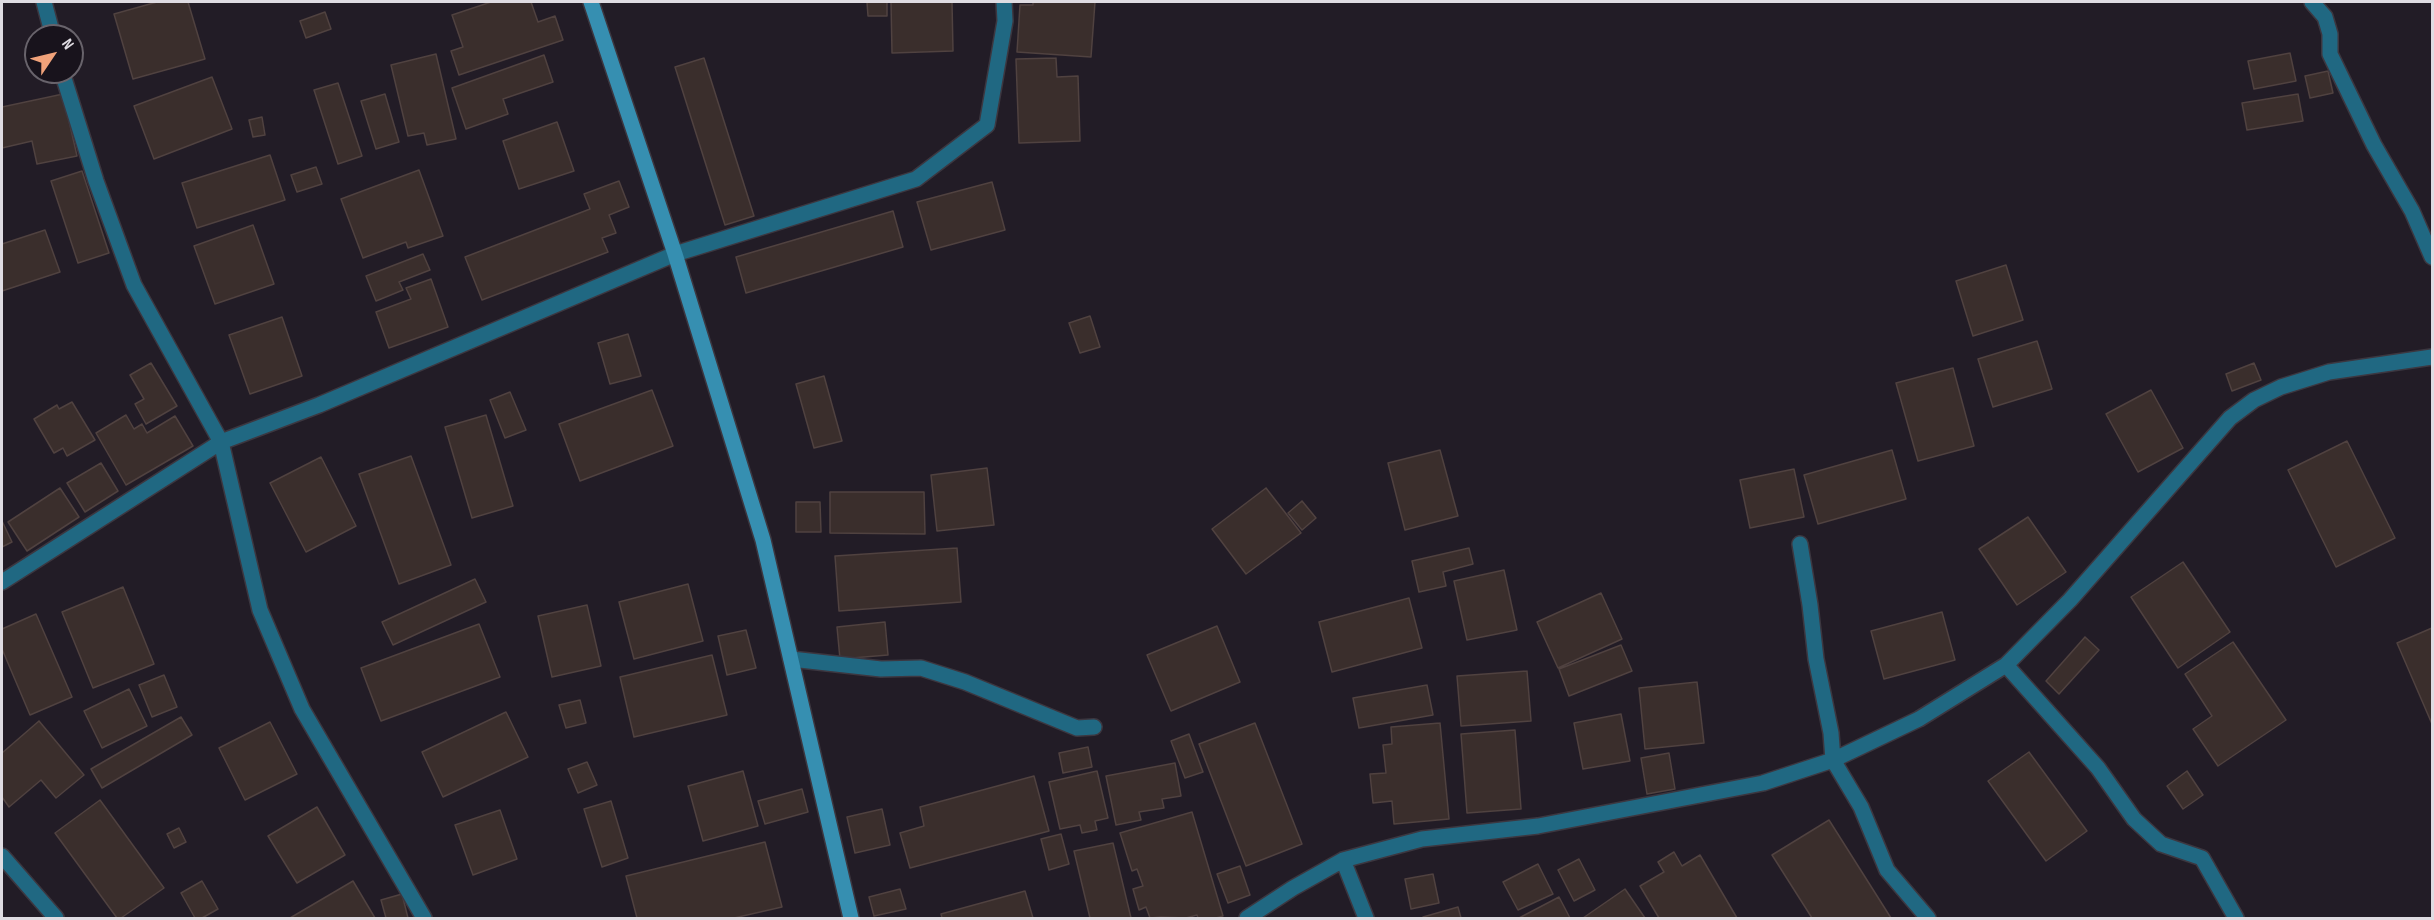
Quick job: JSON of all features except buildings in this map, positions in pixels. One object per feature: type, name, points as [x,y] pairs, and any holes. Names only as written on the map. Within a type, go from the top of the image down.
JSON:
[{"type":"street","points":[[44,2],[49,24]]},
{"type":"street","points":[[591,2],[675,254],[763,540],[851,918]]},
{"type":"street","points":[[2,582],[221,442],[319,405],[675,254],[916,179],[987,125],[1005,21],[1004,2]]},
{"type":"street","points":[[2312,2],[2325,17],[2330,34],[2330,54],[2374,145],[2412,211],[2433,257]]},
{"type":"street","points":[[66,84],[96,181],[134,285],[221,442],[260,610],[302,709],[424,918]]},
{"type":"street","points":[[1247,918],[1293,888],[1343,860],[1422,839],[1538,826],[1763,783],[1833,760],[1919,719],[2006,665],[2070,600],[2230,418],[2254,400],[2281,387],[2329,372],[2433,357]]},
{"type":"street","points":[[1800,544],[1816,659],[1831,733],[1833,760],[1861,807],[1887,870],[1928,918]]},
{"type":"street","points":[[791,659],[881,669],[921,668],[965,682],[1077,728],[1094,727]]},
{"type":"street","points":[[2006,665],[2098,768],[2134,819],[2162,844],[2202,858],[2236,918]]},
{"type":"street","points":[[2,856],[56,918]]},
{"type":"street","points":[[1343,860],[1366,918]]},
{"type":"street","points":[[38,899],[42,918]]}]
